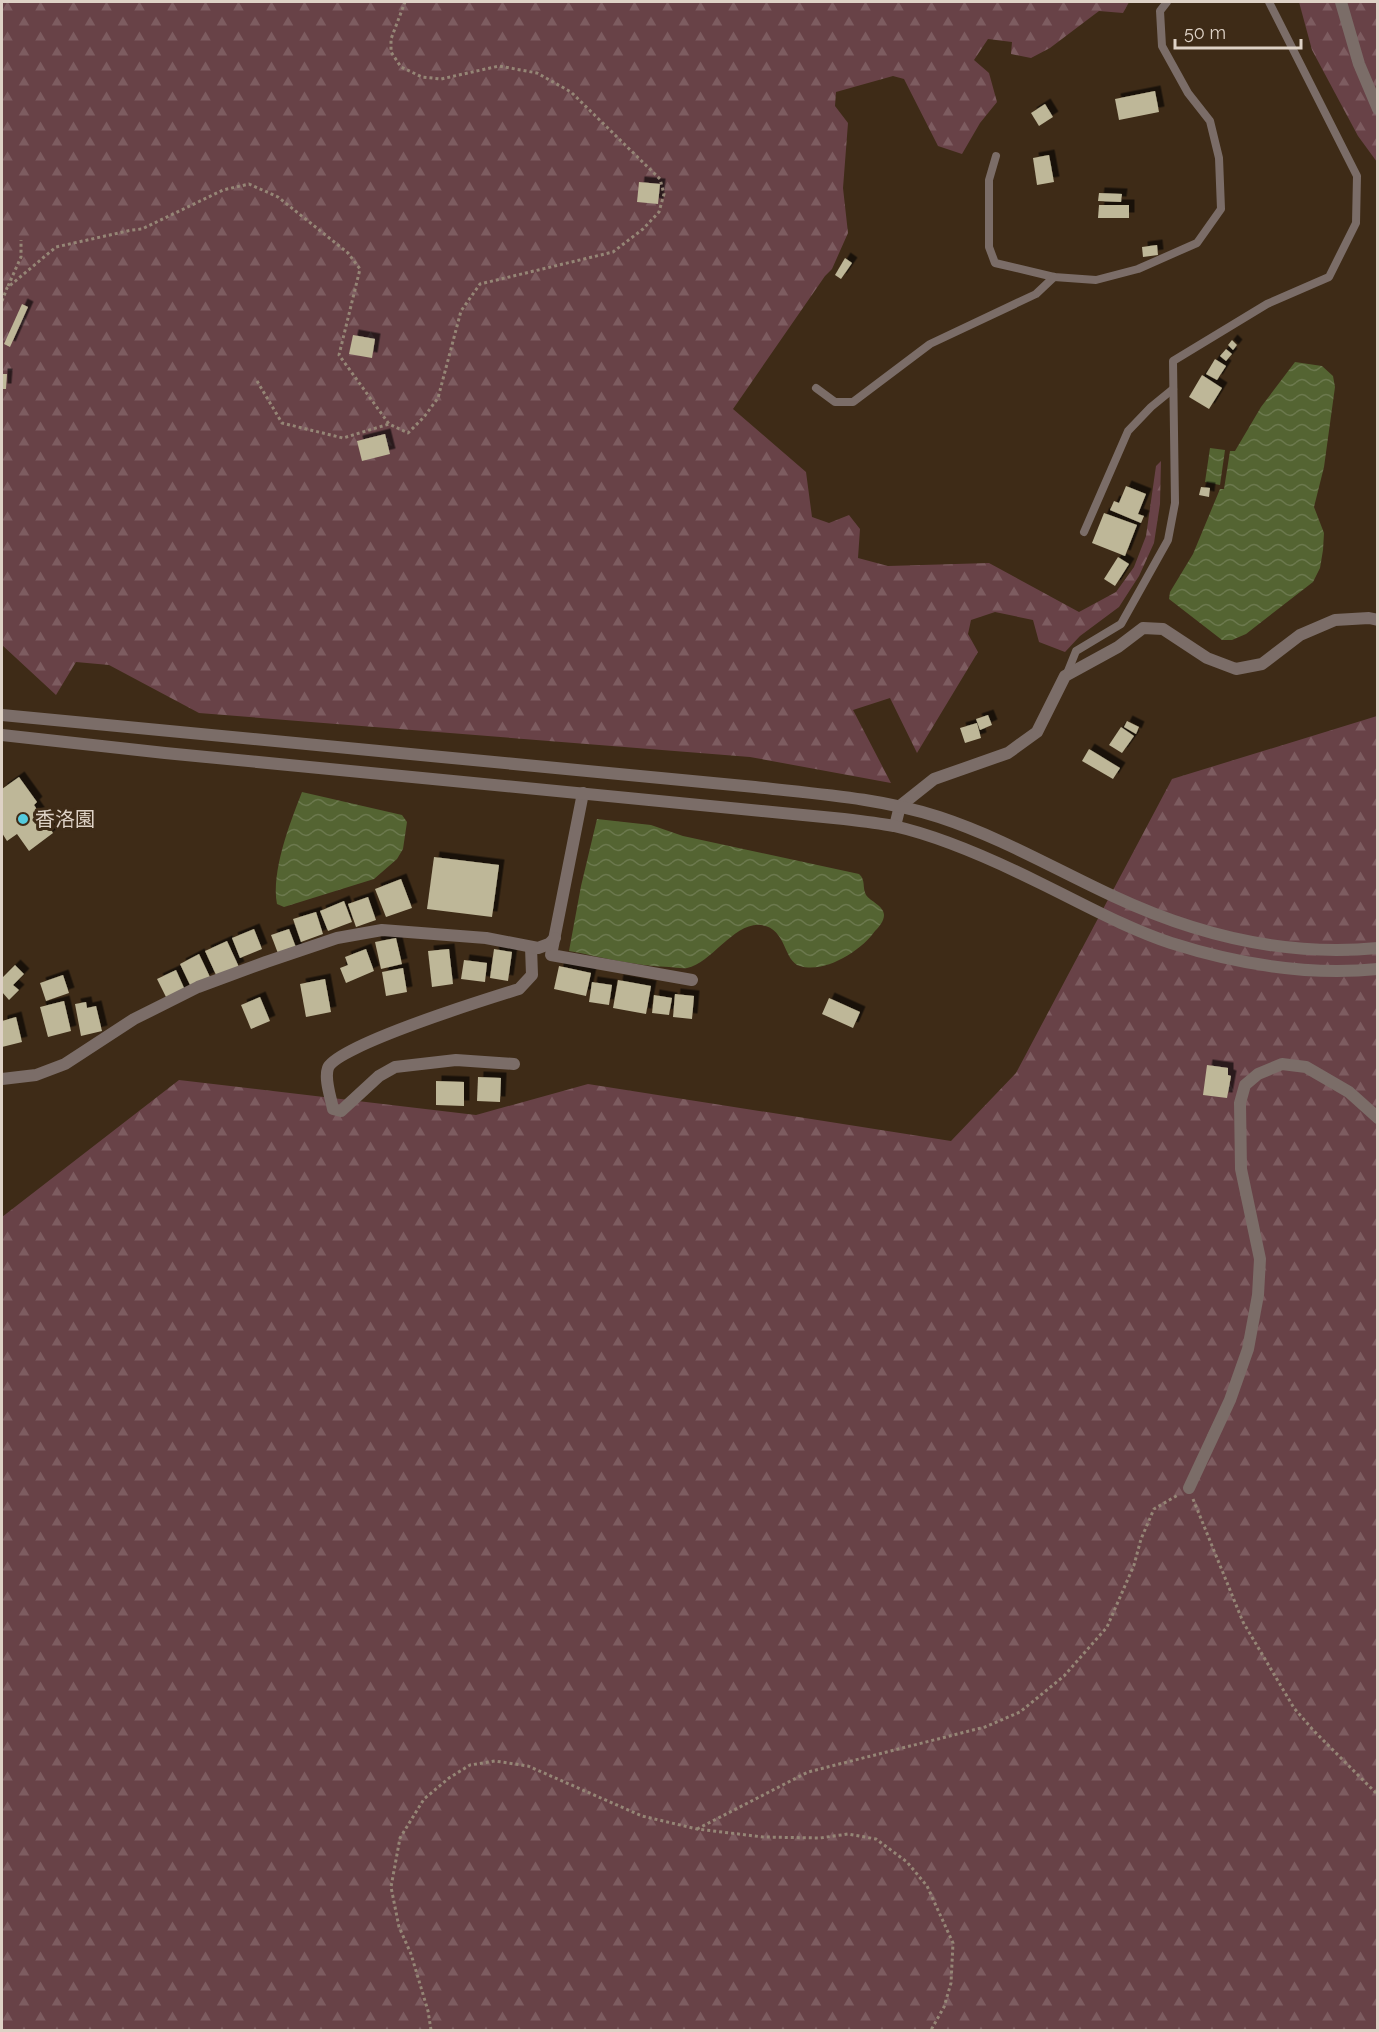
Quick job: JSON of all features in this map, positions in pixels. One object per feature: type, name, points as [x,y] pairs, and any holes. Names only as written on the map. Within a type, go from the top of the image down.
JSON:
[{"type":"street","points":[[1341,2],[1359,64],[1377,109]]},
{"type":"street","points":[[895,826],[900,806],[934,779],[1008,753],[1037,732],[1065,676],[1118,647],[1143,628],[1163,629],[1207,658],[1236,669],[1262,664],[1300,635],[1335,620],[1369,618],[1377,620]]},
{"type":"street","points":[[2,715],[755,787],[846,797],[900,806],[938,817],[991,837],[1115,897],[1178,923],[1227,938],[1282,948],[1331,950],[1377,948]]},
{"type":"street","points":[[2,735],[895,826],[983,857],[1110,918],[1170,942],[1222,958],[1281,968],[1377,969]]},
{"type":"street","points":[[583,793],[551,955],[692,980]]},
{"type":"street","points":[[2,1079],[36,1075],[65,1064],[134,1019],[198,987],[338,938],[382,930],[486,938],[531,947],[544,947],[555,938]]},
{"type":"street","points":[[514,1064],[456,1060],[395,1067],[379,1076],[341,1111],[333,1109],[327,1081],[327,1068],[333,1060],[355,1048],[394,1032],[519,989],[532,975],[531,947]]},
{"type":"street","points":[[1189,1488],[1230,1400],[1248,1349],[1258,1295],[1260,1259],[1241,1168],[1240,1103],[1245,1085],[1258,1074],[1282,1064],[1306,1068],[1349,1092],[1377,1118]]},
{"type":"lane","points":[[996,156],[989,180],[989,247],[994,263],[1054,277],[1096,279],[1138,269],[1197,243],[1221,209],[1219,158],[1210,121],[1188,93],[1162,46],[1160,11],[1167,2]]},
{"type":"lane","points":[[1065,676],[1077,651],[1121,624],[1168,540],[1175,503],[1173,361],[1267,304],[1329,277],[1356,222],[1358,176],[1269,2]]},
{"type":"lane","points":[[816,388],[835,402],[854,402],[930,344],[1036,294],[1054,277]]},
{"type":"lane","points":[[1084,532],[1128,431],[1151,407],[1173,389]]},
{"type":"path","points":[[7,288],[56,247],[142,229],[224,190],[249,184],[278,196],[348,253],[360,269],[339,355],[389,424],[408,433],[438,398],[461,311],[480,284],[614,252],[643,229],[659,212],[664,194],[660,179],[571,92],[537,73],[499,66],[441,79],[422,77],[400,67],[391,52],[391,39],[405,2]]},
{"type":"path","points":[[2,300],[21,257],[21,240]]},
{"type":"path","points":[[257,381],[282,423],[343,438],[389,424]]},
{"type":"path","points":[[697,1829],[808,1772],[985,1727],[1020,1712],[1064,1676],[1107,1627],[1134,1565],[1141,1539],[1154,1509],[1189,1488],[1243,1622],[1294,1708],[1377,1796]]},
{"type":"path","points":[[431,2031],[428,2011],[411,1954],[399,1927],[391,1887],[400,1838],[424,1799],[449,1778],[470,1765],[495,1761],[528,1766],[642,1816],[697,1829],[763,1837],[820,1838],[848,1834],[876,1839],[907,1863],[927,1886],[953,1943],[951,1983],[944,2007],[931,2031]]},
{"type":"green space","points":[[2,2],[1129,2],[1123,13],[1099,11],[1050,48],[1031,58],[1011,54],[1012,42],[988,39],[974,60],[989,73],[997,102],[980,123],[962,154],[938,146],[904,79],[893,76],[836,92],[835,106],[848,123],[843,188],[848,233],[832,269],[733,409],[806,472],[812,517],[829,523],[849,515],[860,529],[858,558],[888,566],[989,563],[1079,612],[1116,592],[1134,567],[1146,536],[1156,466],[1161,461],[1160,504],[1154,543],[1139,576],[1119,607],[1080,636],[1065,652],[1039,642],[1033,620],[995,612],[971,620],[968,634],[978,652],[917,753],[890,698],[853,710],[891,783],[750,757],[199,713],[109,665],[76,662],[56,695],[2,645]]},
{"type":"green space","points":[[1299,2],[1377,2],[1377,162],[1358,136],[1312,50]]},
{"type":"green space","points":[[1377,716],[1377,2030],[2,2030],[2,1217],[179,1080],[476,1115],[588,1084],[951,1141],[1016,1073],[1172,779]]},
{"type":"water","points":[[1295,362],[1322,366],[1333,376],[1335,387],[1324,467],[1314,507],[1324,533],[1320,568],[1313,582],[1246,634],[1232,640],[1222,640],[1169,599],[1170,592],[1193,554],[1220,489],[1224,489],[1230,451],[1235,451],[1261,407]]},
{"type":"water","points":[[1210,448],[1225,450],[1220,485],[1205,482]]},
{"type":"water","points":[[302,792],[402,815],[407,822],[403,849],[397,859],[374,879],[284,907],[277,904],[279,862]]},
{"type":"water","points":[[597,819],[651,825],[683,836],[859,874],[866,895],[879,906],[884,915],[883,919],[880,926],[852,953],[820,967],[810,968],[795,963],[776,932],[761,925],[742,930],[705,959],[687,968],[644,965],[569,951]]},
{"type":"building","points":[[1155,91],[1159,112],[1119,120],[1115,99]]},
{"type":"building","points":[[1045,104],[1053,117],[1039,126],[1031,113]]},
{"type":"building","points":[[1049,155],[1054,182],[1037,185],[1033,158]]},
{"type":"building","points":[[639,182],[660,184],[658,204],[637,202]]},
{"type":"building","points":[[1099,193],[1122,194],[1121,202],[1098,201]]},
{"type":"building","points":[[1099,205],[1129,205],[1129,218],[1098,218]]},
{"type":"building","points":[[1157,245],[1158,255],[1143,257],[1142,247]]},
{"type":"building","points":[[845,258],[852,263],[841,279],[835,275]]},
{"type":"building","points":[[22,304],[28,307],[10,347],[4,344]]},
{"type":"building","points":[[353,335],[375,339],[372,358],[349,354]]},
{"type":"building","points":[[1232,340],[1237,345],[1233,350],[1228,345]]},
{"type":"building","points":[[1226,349],[1232,354],[1226,361],[1220,356]]},
{"type":"building","points":[[1215,359],[1226,366],[1217,380],[1206,374]]},
{"type":"building","points":[[2,374],[7,374],[6,389],[2,389]]},
{"type":"building","points":[[1202,375],[1222,388],[1209,409],[1189,397]]},
{"type":"building","points":[[385,434],[390,454],[362,461],[357,441]]},
{"type":"building","points":[[1126,486],[1146,494],[1138,514],[1144,516],[1141,523],[1110,510],[1114,501],[1119,503]]},
{"type":"building","points":[[1201,487],[1210,488],[1209,497],[1199,495]]},
{"type":"building","points":[[1104,513],[1137,525],[1125,556],[1092,543]]},
{"type":"building","points":[[1118,557],[1129,564],[1115,586],[1104,579]]},
{"type":"building","points":[[988,715],[992,725],[980,730],[976,719]]},
{"type":"building","points":[[1127,721],[1139,727],[1136,734],[1124,727]]},
{"type":"building","points":[[977,723],[981,738],[965,743],[960,728]]},
{"type":"building","points":[[1121,727],[1134,736],[1122,753],[1109,745]]},
{"type":"building","points":[[1089,749],[1120,768],[1113,779],[1082,761]]},
{"type":"building","name":"香洛園","points":[[19,777],[37,802],[34,805],[53,833],[29,851],[17,834],[7,841],[2,833],[2,789]]},
{"type":"building","points":[[434,857],[499,865],[492,917],[427,909]]},
{"type":"building","points":[[401,879],[412,908],[386,917],[375,889]]},
{"type":"building","points":[[368,897],[376,920],[356,927],[348,904]]},
{"type":"building","points":[[344,901],[352,922],[328,931],[320,911]]},
{"type":"building","points":[[316,912],[323,934],[301,942],[293,919]]},
{"type":"building","points":[[254,929],[262,949],[240,958],[232,938]]},
{"type":"building","points":[[289,929],[297,950],[279,956],[271,935]]},
{"type":"building","points":[[396,938],[402,964],[381,969],[375,942]]},
{"type":"building","points":[[227,941],[239,967],[217,977],[205,951]]},
{"type":"building","points":[[366,949],[374,971],[346,983],[340,968],[348,965],[345,957]]},
{"type":"building","points":[[449,949],[453,984],[432,987],[428,951]]},
{"type":"building","points":[[494,949],[512,952],[508,981],[490,978]]},
{"type":"building","points":[[199,954],[210,977],[191,987],[180,964]]},
{"type":"building","points":[[464,960],[487,963],[485,982],[461,979]]},
{"type":"building","points":[[15,965],[24,974],[13,985],[19,990],[9,1000],[2,992],[2,978]]},
{"type":"building","points":[[559,966],[591,973],[586,996],[554,989]]},
{"type":"building","points":[[403,968],[407,992],[386,996],[382,972]]},
{"type":"building","points":[[176,970],[185,990],[167,999],[157,979]]},
{"type":"building","points":[[63,975],[69,993],[46,1001],[40,983]]},
{"type":"building","points":[[325,979],[331,1012],[306,1017],[300,984]]},
{"type":"building","points":[[618,980],[651,986],[646,1014],[613,1008]]},
{"type":"building","points":[[592,982],[612,985],[609,1005],[589,1002]]},
{"type":"building","points":[[675,994],[694,996],[692,1019],[673,1017]]},
{"type":"building","points":[[654,995],[672,998],[669,1015],[652,1013]]},
{"type":"building","points":[[260,997],[270,1021],[251,1029],[241,1005]]},
{"type":"building","points":[[829,998],[860,1012],[853,1028],[822,1014]]},
{"type":"building","points":[[64,1001],[71,1031],[48,1037],[40,1007]]},
{"type":"building","points":[[86,1002],[87,1008],[96,1006],[102,1031],[81,1036],[75,1004]]},
{"type":"building","points":[[16,1017],[22,1042],[2,1047],[2,1021]]},
{"type":"building","points":[[1207,1065],[1228,1068],[1228,1075],[1231,1076],[1227,1098],[1203,1095]]},
{"type":"building","points":[[478,1077],[501,1078],[500,1102],[477,1101]]},
{"type":"building","points":[[436,1081],[464,1082],[464,1106],[436,1105]]},
{"type":"place","name":"香洛園","points":[[23,819]]}]
